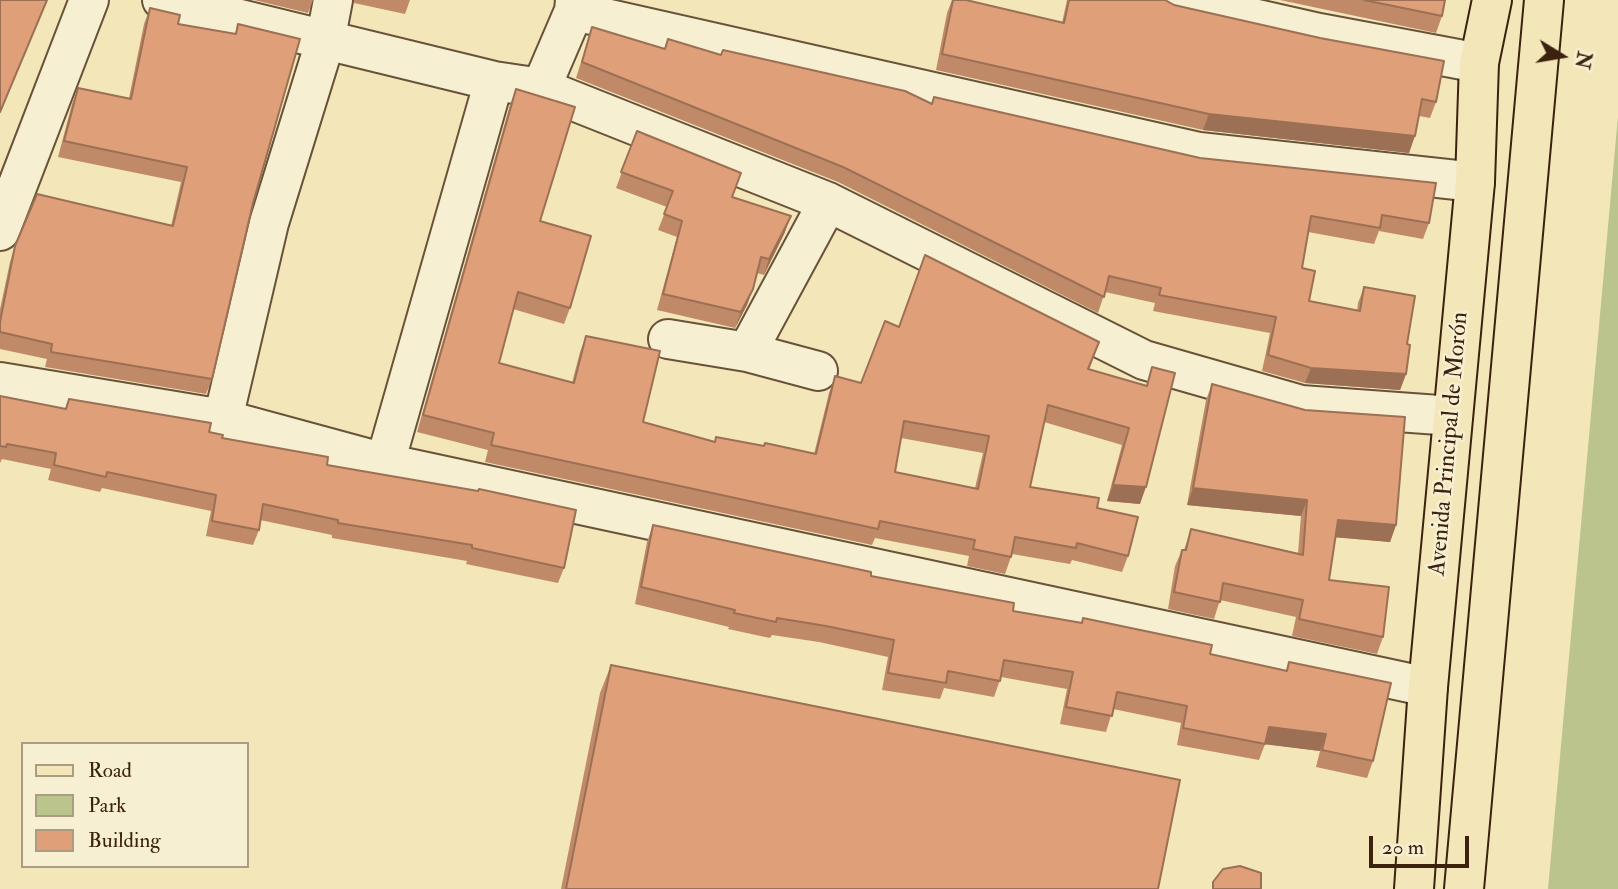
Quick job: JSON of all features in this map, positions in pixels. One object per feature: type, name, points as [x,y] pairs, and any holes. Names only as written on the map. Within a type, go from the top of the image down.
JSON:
[{"type":"main road","name":"Avenida Principal de Morón","points":[[1413,889],[1428,687],[1475,182],[1479,64],[1492,0]]},
{"type":"main road","points":[[1464,889],[1544,0]]},
{"type":"street","points":[[0,231],[89,0]]},
{"type":"street","points":[[162,0],[325,42],[494,81],[541,88],[828,202],[1144,360],[1301,405],[1453,416]]},
{"type":"street","points":[[223,419],[269,223],[325,42],[333,0]]},
{"type":"street","points":[[1174,0],[1319,33],[1479,64]]},
{"type":"street","points":[[541,88],[575,5],[1199,152],[1475,182]]},
{"type":"street","points":[[385,463],[494,81]]},
{"type":"street","points":[[747,352],[828,202]]},
{"type":"street","points":[[668,339],[747,352],[818,371]]},
{"type":"street","points":[[0,382],[223,419],[385,463],[1428,687]]},
{"type":"green space","points":[[1618,116],[1618,889],[1548,889]]},
{"type":"building","points":[[0,0],[47,0],[0,112]]},
{"type":"building","points":[[953,0],[966,0],[1064,23],[1069,0],[1165,0],[1174,5],[1320,38],[1444,61],[1436,102],[1422,99],[1415,136],[1209,114],[942,54]]},
{"type":"building","points":[[1364,0],[1445,0],[1442,16]]},
{"type":"building","points":[[150,8],[180,15],[178,24],[236,34],[238,24],[300,39],[253,203],[212,379],[51,352],[52,344],[0,332],[15,246],[37,194],[173,226],[187,167],[64,141],[78,88],[131,99]]},
{"type":"building","points":[[592,27],[665,49],[668,39],[721,55],[723,50],[905,91],[932,104],[934,97],[1200,158],[1436,183],[1429,223],[1382,215],[1380,228],[1311,216],[1302,268],[1315,271],[1309,301],[1360,311],[1364,287],[1415,296],[1407,344],[1410,345],[1406,374],[1311,368],[1268,355],[1276,317],[1159,295],[1161,288],[1109,276],[1104,297],[843,167],[582,62]]},
{"type":"building","points":[[516,89],[575,107],[540,221],[591,236],[570,308],[518,292],[499,363],[574,383],[586,336],[660,351],[643,422],[715,442],[716,437],[764,446],[765,443],[816,454],[835,376],[861,383],[885,321],[899,327],[925,255],[1099,342],[1088,369],[1147,386],[1152,367],[1175,373],[1146,487],[1113,485],[1129,428],[1048,405],[1030,487],[1099,498],[1097,508],[1138,517],[1128,556],[1077,543],[1076,548],[1015,537],[1011,557],[973,549],[975,540],[880,521],[878,529],[491,445],[494,433],[423,415]],"holes":[[[904,421],[989,436],[978,489],[895,472]]]},
{"type":"building","points":[[637,131],[741,173],[732,197],[791,216],[769,259],[761,257],[753,289],[741,312],[663,294],[682,221],[664,214],[673,191],[621,172]]},
{"type":"building","points":[[1212,384],[1305,410],[1405,417],[1396,525],[1338,520],[1329,580],[1389,587],[1383,637],[1299,619],[1303,600],[1223,583],[1220,602],[1174,592],[1182,550],[1186,550],[1191,529],[1303,555],[1307,500],[1193,488]]},
{"type":"building","points":[[0,396],[66,409],[69,399],[211,423],[209,432],[223,435],[222,438],[328,457],[327,465],[478,491],[479,489],[576,510],[564,568],[472,548],[472,545],[338,523],[338,520],[263,504],[259,530],[212,521],[216,495],[107,472],[106,477],[54,465],[56,453],[7,444],[6,447],[0,446]]},
{"type":"building","points":[[653,525],[871,572],[871,576],[1014,603],[1013,611],[1082,623],[1083,618],[1212,645],[1210,654],[1287,671],[1289,662],[1391,683],[1373,761],[1322,750],[1326,734],[1269,727],[1265,744],[1183,728],[1187,706],[1117,692],[1112,716],[1066,707],[1073,672],[1004,660],[1000,681],[948,671],[946,683],[888,673],[894,640],[777,618],[776,622],[641,587]]},
{"type":"building","points":[[611,665],[1180,780],[1158,889],[566,889]]},
{"type":"building","points":[[1240,866],[1261,873],[1261,889],[1213,889],[1213,882],[1223,869]]}]
